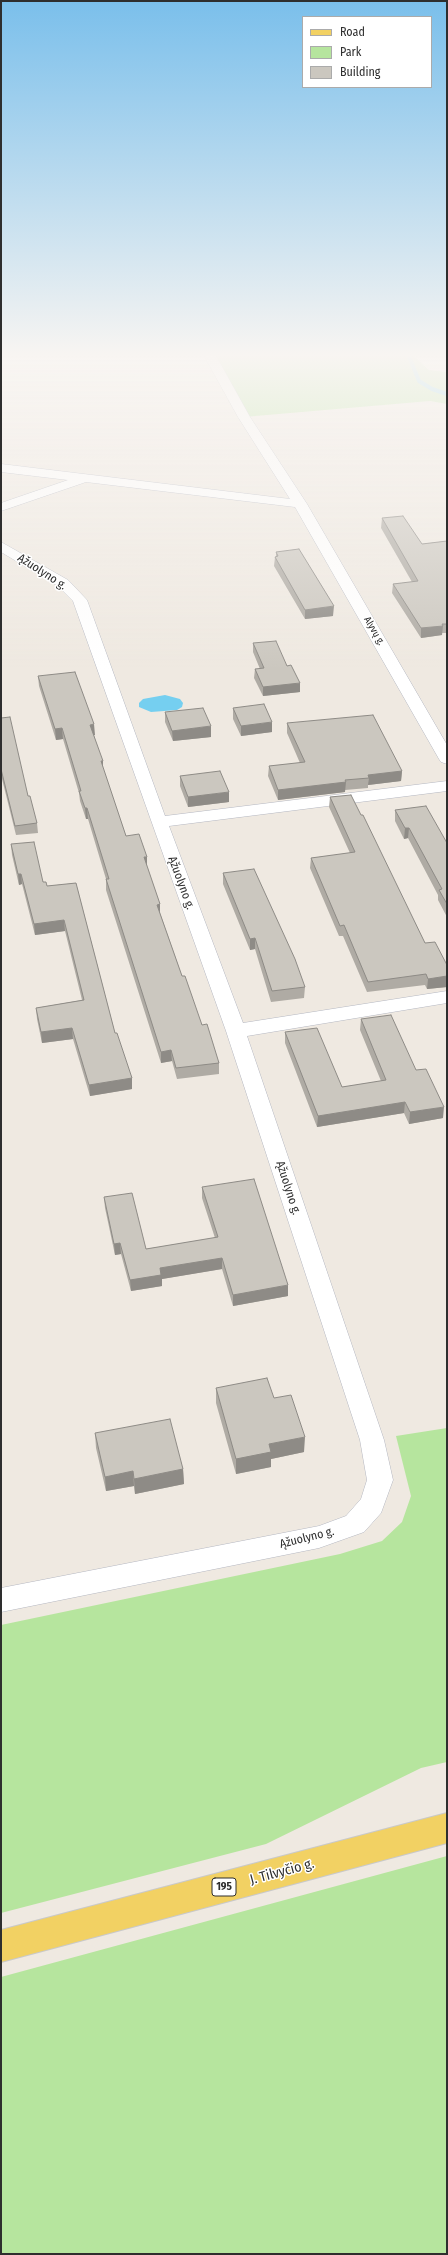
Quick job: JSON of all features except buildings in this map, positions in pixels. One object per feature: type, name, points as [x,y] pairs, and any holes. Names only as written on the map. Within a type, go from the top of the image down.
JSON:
[{"type":"main road","name":"J. Tilvyčio g.","points":[[1,1946],[447,1828]]},
{"type":"street","name":"Alyvų g.","points":[[271,459],[300,504],[447,759]]},
{"type":"street","points":[[1,468],[300,504]]},
{"type":"street","points":[[1,507],[87,478]]},
{"type":"street","name":"Ąžuolyno g.","points":[[1,546],[63,583],[80,600],[159,822],[236,1031],[372,1440],[380,1480],[372,1505],[355,1524],[319,1537],[1,1600]]},
{"type":"street","points":[[159,822],[447,786]]},
{"type":"street","points":[[236,1031],[447,997]]},
{"type":"green space","points":[[447,1428],[447,1762],[421,1768],[266,1844],[1,1913],[1,1625],[340,1554],[382,1541],[402,1522],[411,1496],[396,1436]]},
{"type":"green space","points":[[447,1856],[447,2254],[1,2254],[1,1977]]},
{"type":"water","points":[[165,695],[180,699],[183,703],[182,707],[177,710],[151,712],[139,707],[139,703],[143,699]]}]
